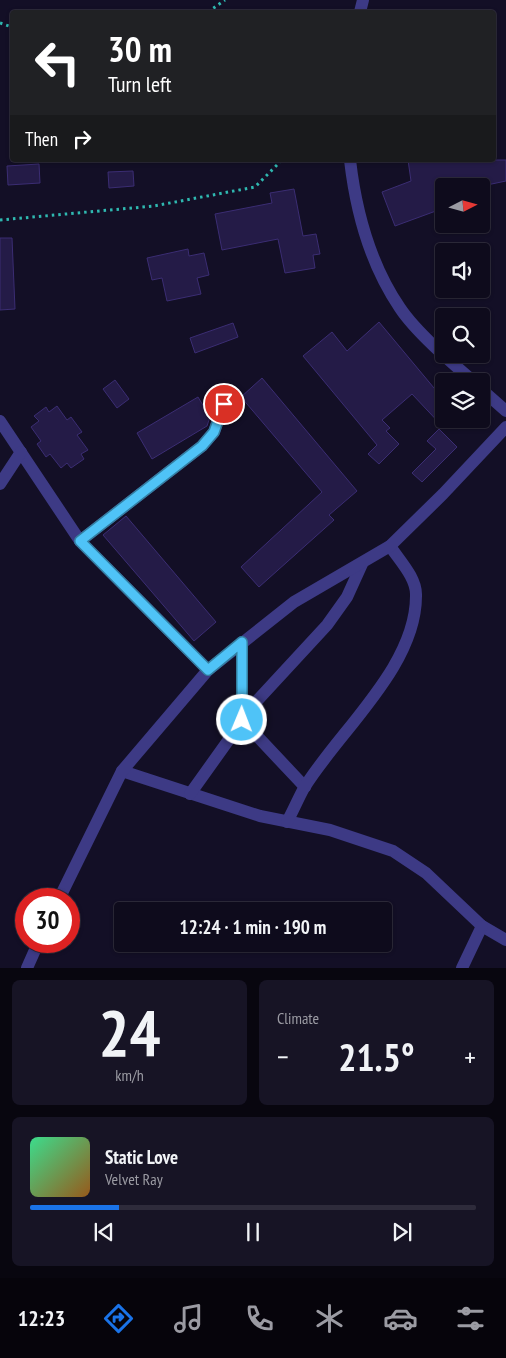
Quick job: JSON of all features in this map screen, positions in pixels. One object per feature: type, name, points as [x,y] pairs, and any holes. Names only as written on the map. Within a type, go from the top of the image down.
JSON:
[{"type":"street","points":[[350,162],[354,198],[375,263],[400,309],[446,358],[464,373]]},
{"type":"street","points":[[80,541],[202,446],[214,432],[228,390]]},
{"type":"street","points":[[490,397],[506,411]]},
{"type":"street","points":[[0,421],[80,541],[208,670]]},
{"type":"street","points":[[64,888],[122,770],[208,670],[294,602],[390,546],[443,494],[506,427]]},
{"type":"street","points":[[0,484],[21,452]]},
{"type":"street","points":[[287,822],[305,787],[383,683],[410,632],[416,595],[411,579],[390,546]]},
{"type":"street","points":[[190,794],[242,720],[327,625],[347,597],[362,564]]},
{"type":"street","points":[[242,642],[242,720],[305,787]]},
{"type":"street","points":[[122,770],[260,816],[330,830],[393,851],[426,873],[482,926],[506,940]]},
{"type":"street","points":[[462,968],[482,926]]},
{"type":"street","points":[[27,968],[34,953]]},
{"type":"path","points":[[211,10],[225,0]]},
{"type":"path","points":[[0,220],[154,206],[255,187],[280,162]]},
{"type":"building","points":[[496,160],[506,160],[506,181],[490,184],[490,178],[435,178],[435,211],[395,226],[382,192],[411,181],[408,162],[496,162]]},
{"type":"building","points":[[39,164],[40,183],[8,185],[7,166]]},
{"type":"building","points":[[133,171],[134,186],[109,188],[108,172]]},
{"type":"building","points":[[294,189],[303,236],[316,234],[320,254],[313,255],[315,268],[285,273],[278,239],[222,250],[215,214],[272,203],[270,193]]},
{"type":"building","points":[[0,238],[12,238],[15,309],[0,310]]},
{"type":"building","points":[[188,249],[189,256],[204,253],[209,275],[197,278],[201,294],[167,301],[162,278],[152,280],[147,258]]},
{"type":"building","points":[[379,322],[435,389],[435,418],[412,394],[382,420],[390,428],[386,431],[399,444],[379,464],[368,454],[377,445],[303,356],[332,332],[347,351]]},
{"type":"building","points":[[233,323],[238,337],[195,353],[190,338]]},
{"type":"building","points":[[262,378],[357,491],[329,515],[334,520],[259,587],[241,567],[322,492],[241,397]]},
{"type":"building","points":[[115,380],[129,399],[117,408],[103,389]]},
{"type":"building","points":[[198,397],[210,417],[207,426],[152,459],[137,433]]},
{"type":"building","points":[[57,406],[67,420],[71,417],[82,432],[77,435],[88,450],[81,454],[84,459],[71,468],[67,463],[61,468],[50,454],[46,457],[37,444],[41,441],[31,427],[39,421],[34,416],[46,407],[49,412]]},
{"type":"building","points":[[439,429],[457,447],[422,482],[412,473],[436,449],[427,441]]},
{"type":"building","points":[[126,516],[216,622],[194,641],[103,535]]},
{"type":"route","points":[[224,404],[214,432],[202,446],[80,541],[208,670],[242,642],[242,720]]}]
